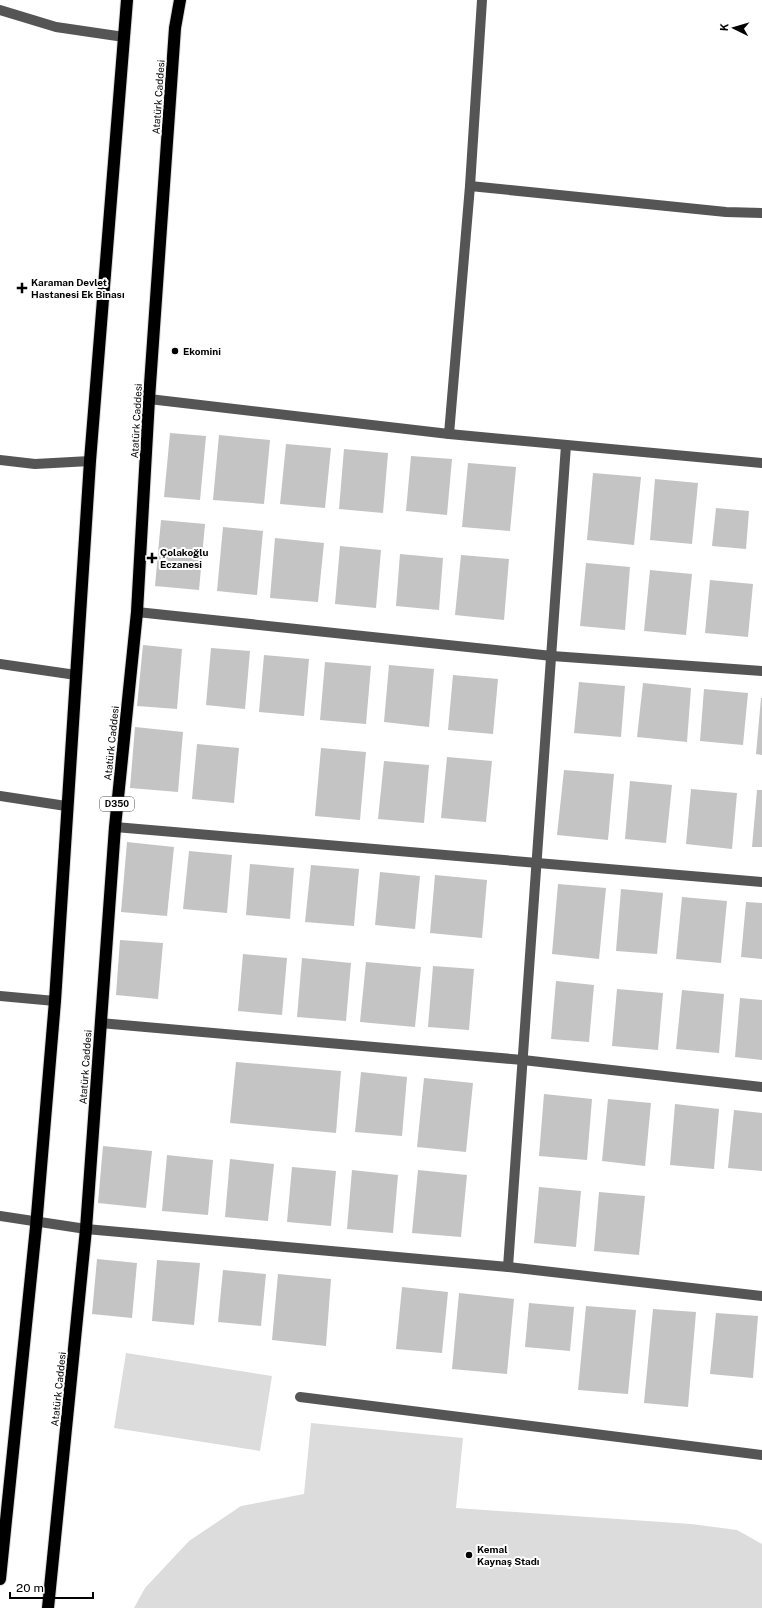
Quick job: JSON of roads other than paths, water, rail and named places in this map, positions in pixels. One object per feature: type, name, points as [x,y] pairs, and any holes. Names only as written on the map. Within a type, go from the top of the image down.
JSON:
[{"type":"highway","points":[[0,1579],[37,1222],[55,1001],[66,806],[90,461],[128,0]]},
{"type":"highway","name":"Atatürk Caddesi","points":[[48,1608],[86,1229],[115,827],[137,612],[149,399],[175,28],[180,0]]},
{"type":"street","points":[[449,434],[470,186],[482,0]]},
{"type":"street","points":[[0,10],[56,27],[124,37]]},
{"type":"street","points":[[470,186],[718,211],[762,213]]},
{"type":"street","points":[[149,399],[449,434],[762,463]]},
{"type":"street","points":[[508,1266],[566,444]]},
{"type":"street","points":[[0,460],[35,464],[90,461]]},
{"type":"street","points":[[137,612],[552,656],[762,671]]},
{"type":"street","points":[[0,664],[76,675]]},
{"type":"street","points":[[0,796],[66,806]]},
{"type":"street","points":[[115,827],[762,882]]},
{"type":"street","points":[[0,996],[55,1001]]},
{"type":"street","points":[[100,1023],[523,1060],[762,1087]]},
{"type":"street","points":[[0,1216],[86,1229],[508,1266],[762,1296]]},
{"type":"street","points":[[300,1397],[762,1455]]},
{"type":"place","name":"Karaman Devlet Hastanesi Ek Binası","points":[[22,288]]},
{"type":"place","name":"Ekomini","points":[[175,351]]},
{"type":"place","name":"Çolakoğlu Eczanesi","points":[[152,558]]},
{"type":"place","name":"Kemal Kaynaş Stadı","points":[[469,1555]]}]
